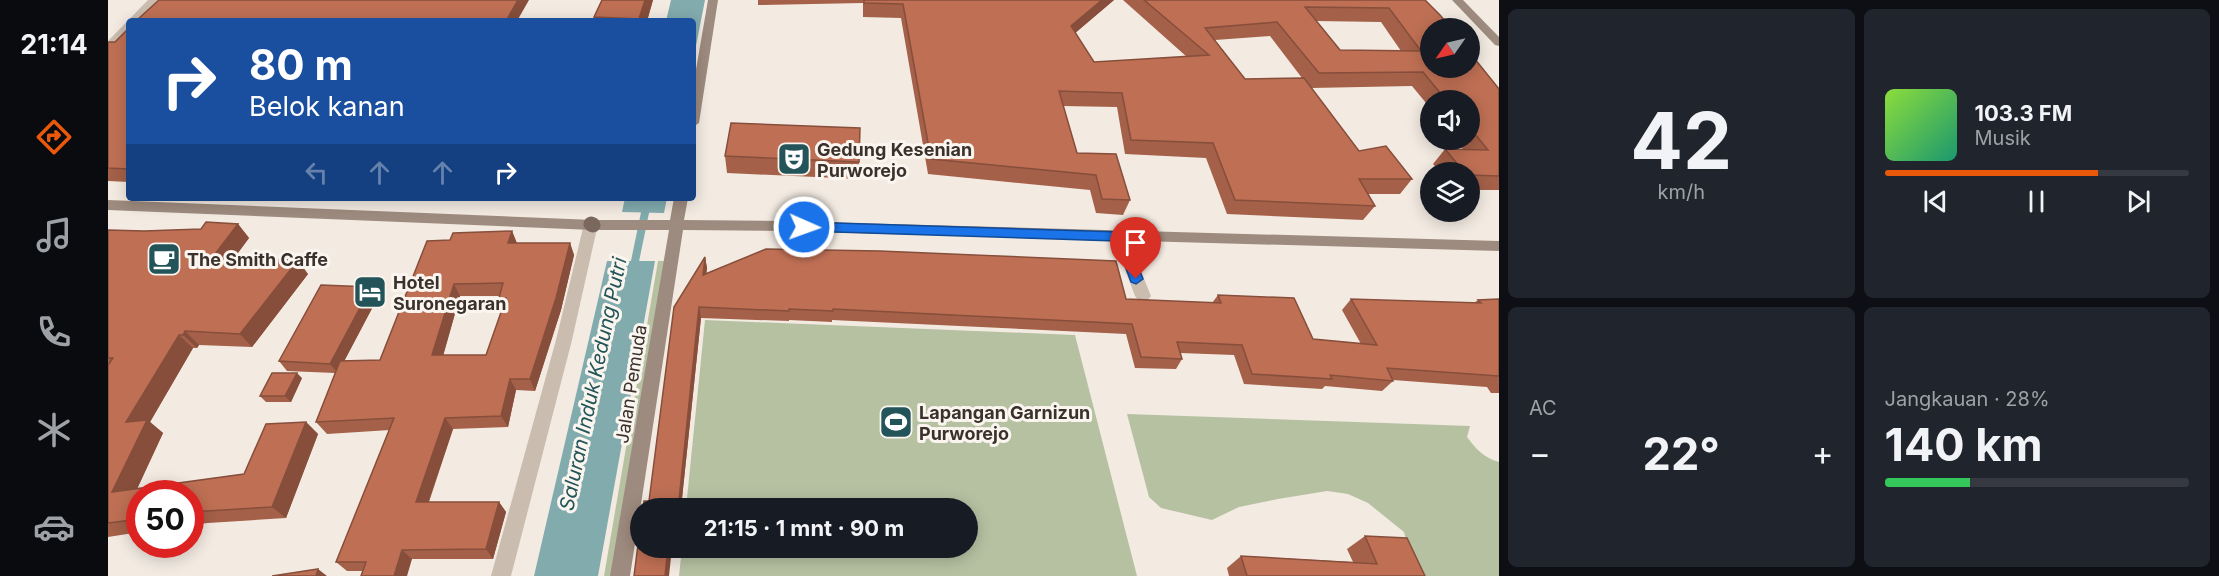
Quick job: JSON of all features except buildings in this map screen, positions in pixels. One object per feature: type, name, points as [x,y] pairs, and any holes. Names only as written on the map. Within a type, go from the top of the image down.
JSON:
[{"type":"main road","points":[[696,105],[713,0]]},
{"type":"main road","points":[[1456,0],[1499,43]]},
{"type":"main road","name":"Jalan Pemuda","points":[[620,576],[670,226],[680,201]]},
{"type":"main road","points":[[108,205],[592,224],[782,226],[1499,246]]},
{"type":"street","points":[[136,18],[154,0]]},
{"type":"street","points":[[108,47],[126,28]]},
{"type":"street","points":[[501,576],[564,340],[592,224]]},
{"type":"street","points":[[1120,237],[1143,296]]},
{"type":"green space","points":[[658,261],[668,261],[616,576],[604,576]]},
{"type":"green space","name":"Lapangan Garnizun Purworejo","points":[[705,320],[1075,335],[1137,576],[679,576],[681,558],[978,558],[978,498],[687,498]]},
{"type":"green space","points":[[1127,414],[1470,426],[1467,437],[1470,441],[1485,455],[1499,462],[1499,576],[1421,576],[1408,548],[1404,532],[1368,503],[1348,494],[1327,491],[1278,499],[1239,507],[1212,520],[1161,508],[1149,497]]},
{"type":"water","points":[[671,0],[705,0],[696,46],[696,18],[667,18]]},
{"type":"water","points":[[624,201],[666,201],[664,213],[622,212]]},
{"type":"water","points":[[607,261],[655,261],[598,576],[534,576]]},
{"type":"waterway","name":"Saluran Induk Kedung Putri","points":[[633,271],[647,201]]},
{"type":"place","name":"Gedung Kesenian Purworejo","points":[[794,159]]},
{"type":"place","name":"The Smith Caffe","points":[[164,259]]},
{"type":"place","name":"Hotel Suronegaran","points":[[370,292]]},
{"type":"place","name":"Lapangan Garnizun Purworejo","points":[[896,422]]},
{"type":"route","points":[[804,227],[1120,237],[1136,279]]}]
